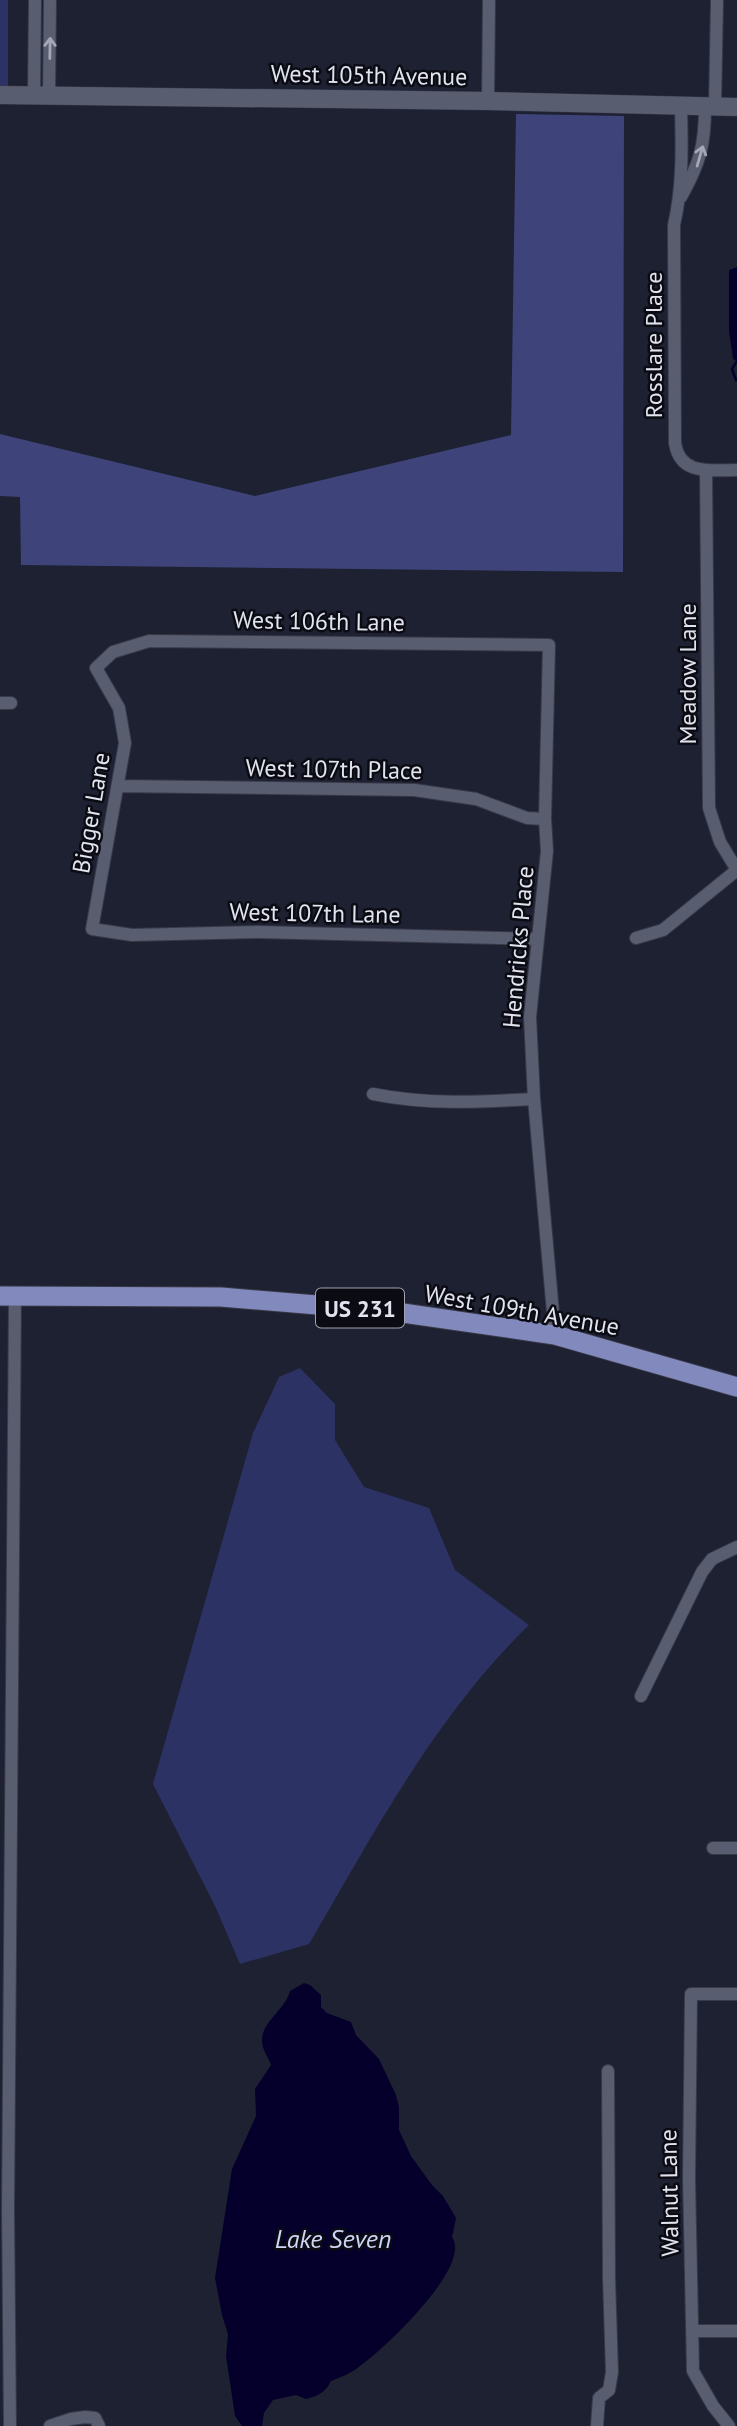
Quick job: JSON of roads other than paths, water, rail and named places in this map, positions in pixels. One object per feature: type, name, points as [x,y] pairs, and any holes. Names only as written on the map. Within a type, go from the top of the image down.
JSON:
[{"type":"main road","name":"West 109th Avenue","points":[[8,1296],[221,1297],[389,1311],[555,1335],[737,1387]]},
{"type":"street","points":[[34,0],[41,96]]},
{"type":"street","points":[[41,96],[50,0]]},
{"type":"street","points":[[488,101],[489,0]]},
{"type":"street","name":"Rosslare Place","points":[[680,200],[696,170],[705,138],[710,106],[717,0]]},
{"type":"street","name":"West 105th Avenue","points":[[0,95],[737,107]]},
{"type":"street","name":"Rosslare Place","points":[[681,106],[680,200],[674,225],[674,443],[677,454],[684,463],[706,471]]},
{"type":"street","points":[[706,471],[737,470]]},
{"type":"street","name":"Meadow Lane","points":[[706,471],[709,808],[720,842],[737,870]]},
{"type":"street","name":"West 106th Lane","points":[[96,668],[113,652],[149,641],[549,645]]},
{"type":"street","name":"Hendricks Place","points":[[549,645],[545,819],[547,851],[530,1017],[534,1099],[555,1335]]},
{"type":"street","name":"Bigger Lane","points":[[92,929],[125,743],[119,708],[96,668]]},
{"type":"street","name":"West 107th Place","points":[[118,786],[414,790],[475,799],[527,818],[545,819]]},
{"type":"street","points":[[636,938],[663,930],[737,870]]},
{"type":"street","name":"West 107th Lane","points":[[92,929],[132,935],[258,932],[538,939]]},
{"type":"street","points":[[373,1094],[401,1100],[458,1103],[534,1099]]},
{"type":"street","points":[[8,1296],[10,2426]]},
{"type":"street","points":[[641,1696],[702,1572],[712,1559],[737,1547]]},
{"type":"street","points":[[713,1848],[737,1848]]},
{"type":"street","name":"Walnut Lane","points":[[729,2426],[713,2406],[693,2371],[689,2179],[691,1994],[737,1994]]},
{"type":"street","points":[[597,2426],[599,2398],[608,2390],[612,2372],[608,2071]]},
{"type":"street","points":[[693,2330],[737,2331]]},
{"type":"street","points":[[50,2426],[85,2417],[95,2418],[99,2426]]},
{"type":"water","points":[[737,267],[737,361],[733,359],[729,331],[729,270]]},
{"type":"water","name":"Lake Seven","points":[[304,1983],[321,1995],[321,2007],[327,2013],[351,2022],[356,2035],[379,2059],[396,2095],[399,2130],[411,2156],[443,2196],[456,2218],[452,2237],[455,2250],[450,2267],[438,2286],[405,2326],[371,2357],[354,2371],[331,2381],[324,2391],[314,2396],[306,2399],[296,2395],[273,2400],[264,2413],[262,2426],[242,2426],[235,2416],[226,2356],[228,2334],[215,2278],[232,2169],[256,2116],[255,2089],[271,2065],[264,2050],[263,2033],[290,1991]]},
{"type":"waterway","points":[[736,380],[732,369],[737,361]]}]
